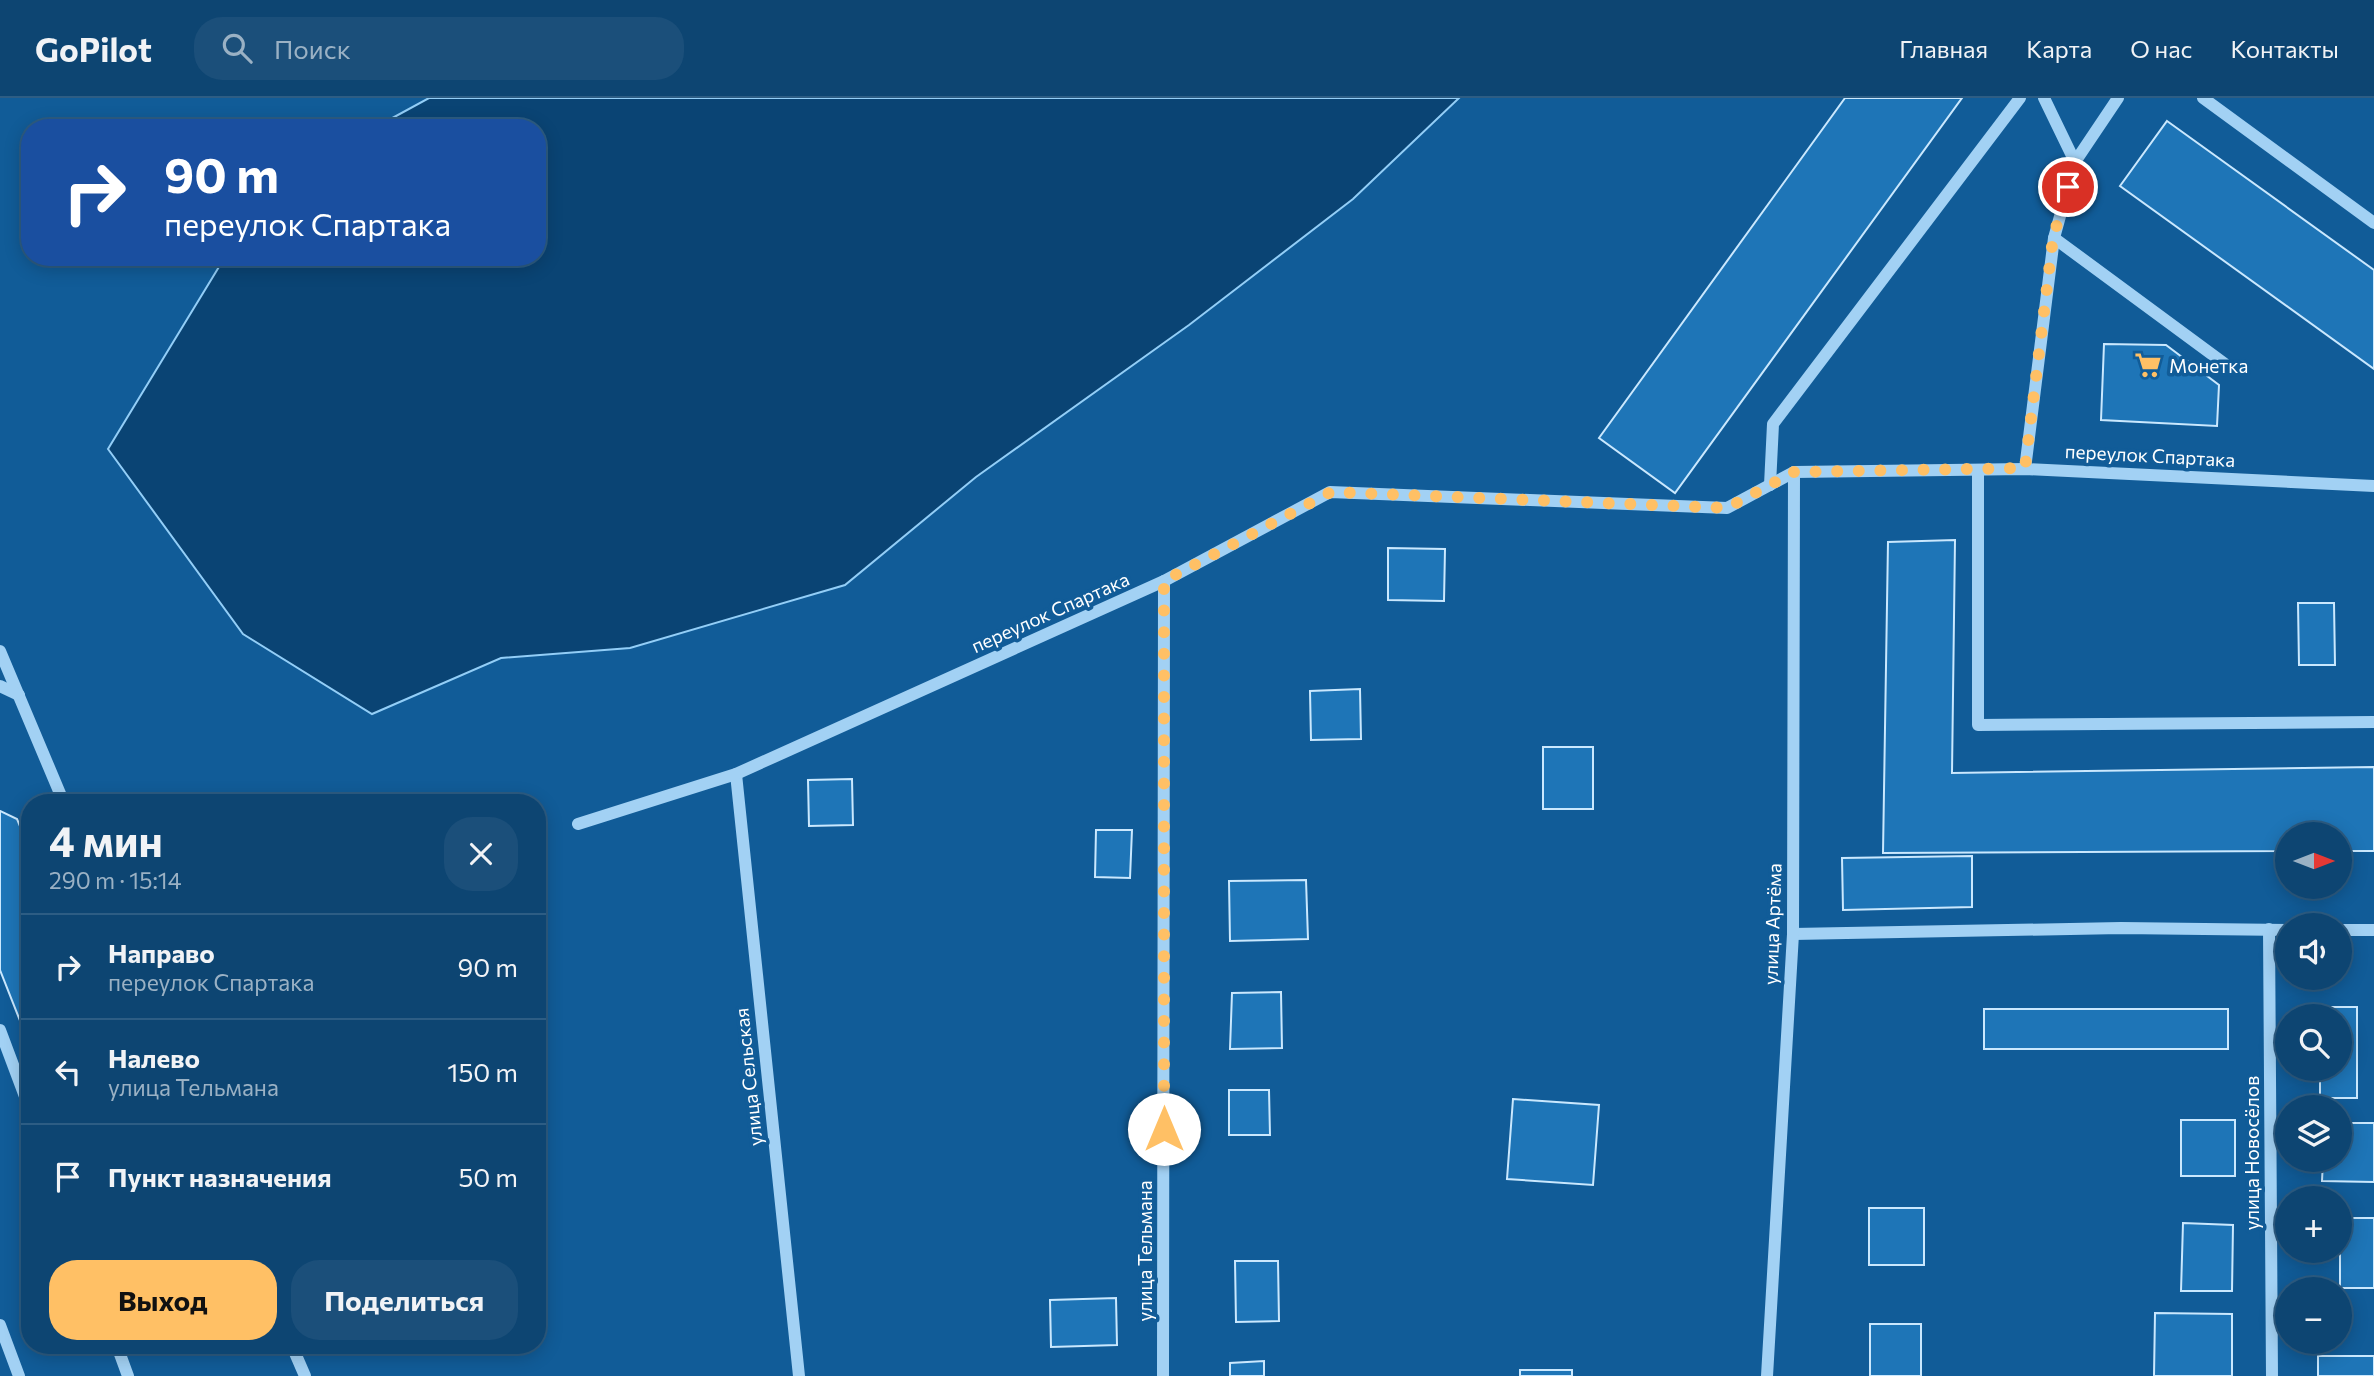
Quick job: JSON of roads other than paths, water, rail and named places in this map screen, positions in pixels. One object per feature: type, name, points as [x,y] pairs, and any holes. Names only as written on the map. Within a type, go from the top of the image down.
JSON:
[{"type":"street","points":[[1770,485],[1773,424],[2020,98]]},
{"type":"street","points":[[2044,98],[2075,162]]},
{"type":"street","points":[[2025,468],[2053,238],[2075,162],[2118,98]]},
{"type":"street","points":[[2203,98],[2374,223]]},
{"type":"street","points":[[2053,238],[2225,364]]},
{"type":"street","name":"переулок Спартака","points":[[578,824],[736,774],[1164,581],[1331,492],[1727,508],[1794,472],[2025,468],[2374,486]]},
{"type":"street","points":[[1978,470],[1978,725],[2374,722]]},
{"type":"street","name":"улица Артёма","points":[[1767,1376],[1793,934],[1794,472]]},
{"type":"street","name":"улица Тельмана","points":[[1163,1376],[1164,581]]},
{"type":"street","points":[[0,651],[60,794]]},
{"type":"street","points":[[0,686],[19,695]]},
{"type":"street","name":"улица Сельская","points":[[736,774],[799,1376]]},
{"type":"street","points":[[1793,934],[2121,928],[2275,929]]},
{"type":"street","name":"улица Новосёлов","points":[[2269,929],[2272,1376]]},
{"type":"street","points":[[2352,930],[2374,930]]},
{"type":"street","points":[[0,1030],[21,1086]]},
{"type":"street","points":[[0,1325],[19,1376]]},
{"type":"street","points":[[120,1354],[128,1376]]},
{"type":"street","points":[[295,1354],[305,1376]]},
{"type":"water","points":[[429,98],[1459,98],[1353,199],[1189,325],[976,477],[845,585],[630,648],[501,658],[372,714],[243,634],[108,449],[220,266],[546,266],[546,119],[390,119]]},
{"type":"place","name":"Монетка","points":[[2148,365]]}]
